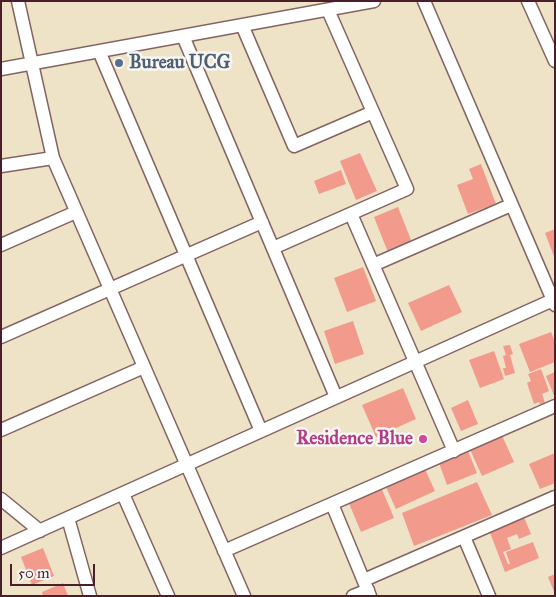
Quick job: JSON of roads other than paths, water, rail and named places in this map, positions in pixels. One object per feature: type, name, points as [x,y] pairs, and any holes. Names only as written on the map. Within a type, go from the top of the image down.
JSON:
[{"type":"street","points":[[18,1],[52,158],[244,596]]},
{"type":"street","points":[[1,69],[374,1]]},
{"type":"street","points":[[1,548],[554,301],[424,1]]},
{"type":"street","points":[[528,1],[555,61]]},
{"type":"street","points":[[273,248],[406,189],[328,10]]},
{"type":"street","points":[[242,25],[294,146],[373,112]]},
{"type":"street","points":[[184,36],[336,397]]},
{"type":"street","points":[[99,52],[261,431]]},
{"type":"street","points":[[1,166],[52,158]]},
{"type":"street","points":[[373,265],[511,205]]},
{"type":"street","points":[[1,245],[76,212]]},
{"type":"street","points":[[350,214],[454,451]]},
{"type":"street","points":[[1,337],[262,222]]},
{"type":"street","points":[[1,430],[144,367]]},
{"type":"street","points":[[224,551],[555,406]]},
{"type":"street","points":[[123,494],[168,596]]},
{"type":"street","points":[[353,596],[464,536],[555,497]]},
{"type":"street","points":[[1,499],[40,531]]},
{"type":"street","points":[[332,504],[367,589]]},
{"type":"street","points":[[68,518],[90,596]]},
{"type":"street","points":[[464,536],[489,596]]},
{"type":"place","name":"Bureau UCG","points":[[119,63]]},
{"type":"place","name":"Residence Blue","points":[[423,439]]}]
